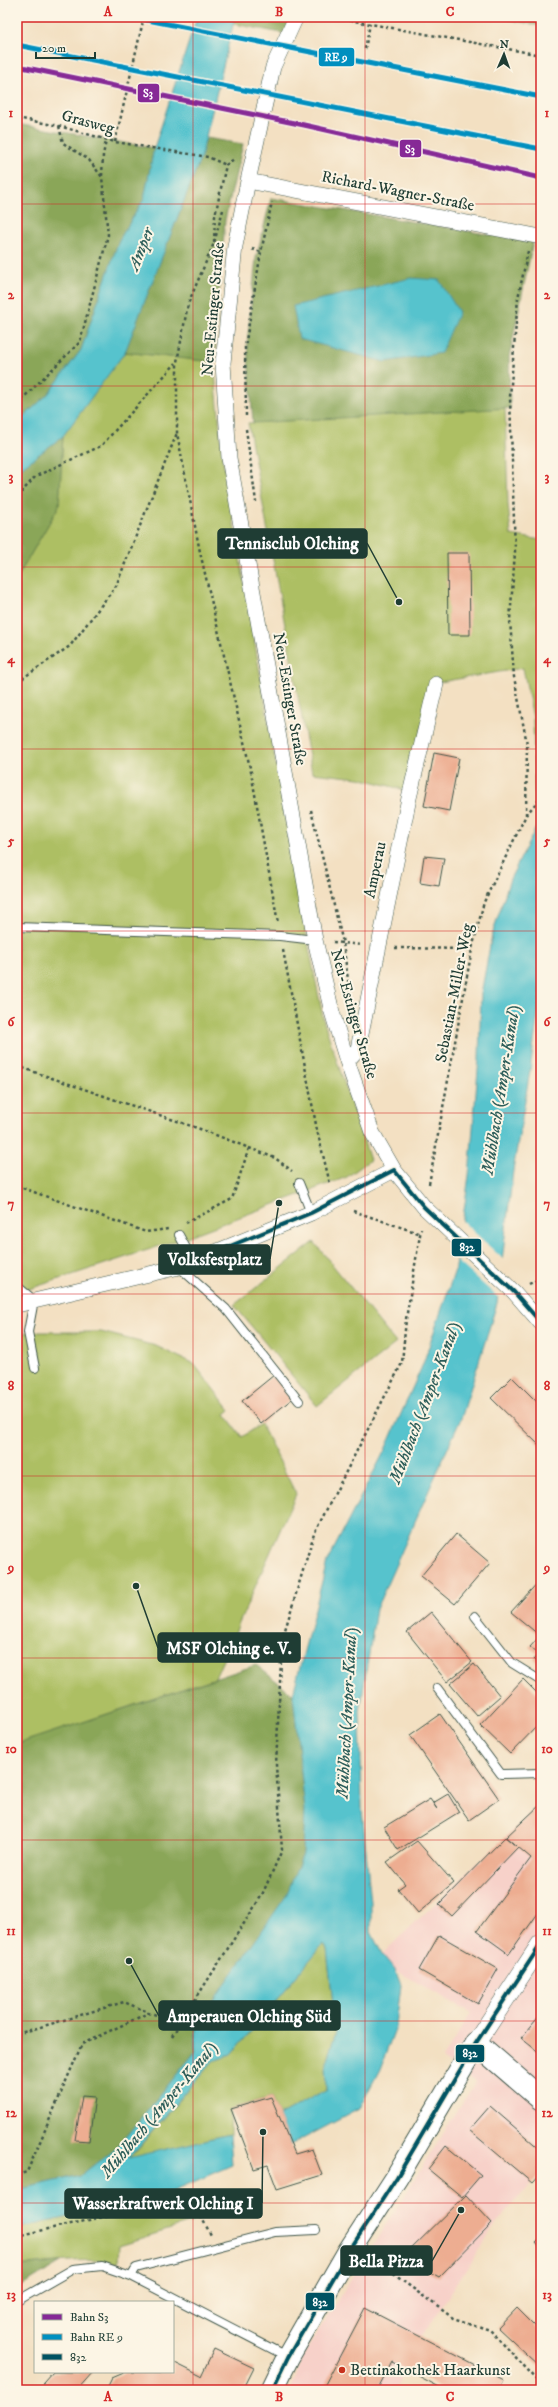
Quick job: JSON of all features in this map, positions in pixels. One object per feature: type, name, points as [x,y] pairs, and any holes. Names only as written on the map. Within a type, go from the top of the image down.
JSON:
[{"type":"main road","points":[[272,2390],[288,2357],[352,2245],[397,2177],[476,2043],[541,2099]]},
{"type":"street","name":"Neu-Estinger Straße","points":[[296,17],[273,67],[248,181],[235,246],[223,363],[229,458],[315,940],[332,1012],[347,1061],[372,1132],[394,1170],[424,1207],[511,1288],[541,1323]]},
{"type":"street","name":"Richard-Wagner-Straße","points":[[248,181],[536,236]]},
{"type":"street","name":"Amperau","points":[[347,1061],[358,1049],[409,798],[436,684]]},
{"type":"street","points":[[17,1305],[179,1267],[312,1213],[394,1170]]},
{"type":"street","points":[[476,2043],[541,1944]]},
{"type":"lane","points":[[17,927],[280,936],[315,940]]},
{"type":"lane","points":[[299,1184],[312,1213]]},
{"type":"lane","points":[[179,1235],[194,1261]]},
{"type":"lane","points":[[179,1267],[226,1309],[299,1401]]},
{"type":"lane","points":[[17,1286],[34,1300],[28,1332],[36,1368]]},
{"type":"lane","points":[[475,1616],[512,1663],[541,1681]]},
{"type":"lane","points":[[437,1688],[501,1774],[541,1773]]},
{"type":"lane","points":[[131,2276],[136,2268],[275,2232],[316,2230]]},
{"type":"lane","points":[[17,2301],[73,2269],[102,2266],[131,2276],[288,2357]]},
{"type":"path","points":[[115,142],[144,17]]},
{"type":"path","points":[[332,17],[541,54]]},
{"type":"path","points":[[365,49],[370,24]]},
{"type":"path","name":"Grasweg","points":[[17,118],[58,126],[106,141],[208,156],[226,165],[238,156]]},
{"type":"path","points":[[58,126],[63,143],[89,160],[102,177]]},
{"type":"path","points":[[17,404],[80,342],[108,235],[102,177],[103,155],[106,141]]},
{"type":"path","points":[[257,510],[246,424],[245,347],[261,252],[276,186]]},
{"type":"path","points":[[526,815],[527,744],[514,677],[510,620],[515,552],[510,397],[518,298],[536,236]]},
{"type":"path","points":[[214,243],[188,304],[177,362],[177,433],[200,552],[251,772],[280,936],[317,1130],[334,1202],[348,1209],[421,1234]]},
{"type":"path","points":[[17,497],[36,476],[101,446],[177,362]]},
{"type":"path","points":[[17,682],[70,646],[116,586],[177,433]]},
{"type":"path","name":"Sebastian-Miller-Weg","points":[[172,2036],[262,1894],[282,1850],[276,1765],[282,1640],[314,1534],[402,1363],[406,1319],[421,1234],[424,1207],[472,949],[483,908],[526,815],[541,797]]},
{"type":"path","points":[[311,807],[343,943],[351,996]]},
{"type":"path","points":[[17,1066],[274,1158],[292,1171],[299,1184]]},
{"type":"path","points":[[181,1225],[198,1218],[232,1199],[249,1148]]},
{"type":"path","points":[[17,1186],[146,1232],[172,1228]]},
{"type":"path","points":[[527,1286],[535,1281],[541,1283]]},
{"type":"path","points":[[17,2034],[124,2002],[148,2013],[182,2020]]},
{"type":"path","points":[[17,2174],[27,2172],[82,2044],[148,2013]]},
{"type":"path","points":[[17,2236],[98,2218],[185,2203],[199,2213],[217,2247]]},
{"type":"path","points":[[352,2245],[391,2270],[453,2318],[490,2330],[541,2384]]},
{"type":"shaded area","points":[[541,1803],[541,2172],[496,2224],[421,2338],[395,2390],[291,2390],[304,2354],[476,2082],[442,2059],[471,2013],[395,1970],[382,1954]]},
{"type":"green space","points":[[235,17],[296,17],[287,34],[233,24]]},
{"type":"green space","points":[[497,17],[541,17],[541,26]]},
{"type":"green space","points":[[17,124],[154,148],[144,199],[119,240],[81,350],[48,394],[17,423]]},
{"type":"green space","points":[[206,138],[243,144],[225,220],[214,362],[125,352],[201,157]]},
{"type":"green space","points":[[271,198],[533,242],[509,357],[510,408],[253,423],[247,344],[256,258]]},
{"type":"green space","points":[[125,352],[214,362],[223,461],[301,908],[324,1022],[370,1160],[347,1177],[181,1239],[17,1293],[17,578],[59,506],[63,436]]},
{"type":"green space","points":[[505,408],[508,504],[511,535],[541,540],[541,786],[535,793],[533,717],[523,668],[434,683],[405,790],[359,778],[312,773],[248,423]]},
{"type":"green space","points":[[63,436],[59,506],[17,578],[17,471]]},
{"type":"green space","points":[[314,1242],[396,1343],[317,1406],[234,1305]]},
{"type":"green space","points":[[28,1332],[101,1332],[156,1346],[194,1364],[230,1410],[225,1414],[242,1437],[261,1424],[296,1494],[215,1678],[17,1744],[17,1336]]},
{"type":"green space","points":[[256,1665],[293,1694],[305,1810],[303,1854],[287,1896],[196,2026],[196,2051],[118,2146],[81,2175],[17,2190],[17,1744]]},
{"type":"green space","points":[[323,1944],[327,1949],[336,2032],[326,2062],[327,2089],[279,2116],[271,2097],[231,2109],[230,2134],[129,2159],[213,2061],[231,2055]]},
{"type":"green space","points":[[168,2193],[200,2220],[119,2245],[118,2263],[105,2261],[80,2261],[17,2266],[17,2229]]},
{"type":"green space","points":[[62,2262],[17,2289],[17,2266]]},
{"type":"water","name":"Amper","points":[[197,17],[235,17],[201,157],[125,352],[63,436],[17,471],[17,423],[48,394],[81,350],[119,240],[144,199],[154,148]]},
{"type":"water","points":[[411,278],[439,280],[459,312],[441,353],[385,362],[299,339],[293,306]]},
{"type":"water","name":"Mühlbach (Amper-Kanal)","points":[[541,818],[541,992],[530,1071],[513,1171],[497,1303],[462,1416],[376,1609],[360,1711],[362,1810],[371,1903],[371,1932],[382,1954],[395,1970],[401,1985],[396,2026],[380,2069],[359,2109],[291,2145],[279,2116],[327,2089],[326,2062],[336,2032],[327,1949],[323,1944],[231,2055],[213,2061],[129,2158],[230,2134],[232,2165],[168,2193],[17,2229],[17,2190],[81,2175],[118,2146],[196,2051],[196,2026],[286,1896],[303,1854],[305,1810],[293,1694],[327,1562],[384,1452],[423,1364],[456,1267],[469,1175],[479,1058],[481,994],[492,935],[510,879]]},
{"type":"pier","points":[[461,1220],[505,1261],[500,1299],[455,1259]]},
{"type":"building","points":[[447,553],[469,553],[470,635],[448,635]]},
{"type":"building","points":[[434,753],[459,758],[449,811],[424,806]]},
{"type":"building","points":[[424,856],[444,858],[439,886],[420,883]]},
{"type":"building","points":[[274,1375],[292,1399],[261,1424],[242,1401]]},
{"type":"building","points":[[512,1377],[541,1406],[541,1447],[491,1398]]},
{"type":"building","points":[[456,1534],[490,1563],[455,1604],[421,1576]]},
{"type":"building","points":[[541,1579],[541,1632],[539,1635],[511,1612]]},
{"type":"building","points":[[431,1612],[472,1662],[447,1682],[407,1632]]},
{"type":"building","points":[[539,1637],[541,1639],[541,1666],[534,1659],[538,1654],[530,1647]]},
{"type":"building","points":[[474,1664],[500,1696],[477,1716],[450,1684]]},
{"type":"building","points":[[523,1679],[541,1697],[541,1722],[510,1754],[480,1725]]},
{"type":"building","points":[[440,1714],[499,1799],[469,1820],[410,1735]]},
{"type":"building","points":[[448,1794],[459,1812],[398,1850],[384,1827],[430,1799],[437,1809],[433,1803]]},
{"type":"building","points":[[541,1804],[541,1909],[509,1954],[477,1931],[531,1858],[518,1847],[452,1916],[439,1904],[505,1837],[516,1846],[506,1837]]},
{"type":"building","points":[[417,1841],[454,1883],[418,1913],[398,1889],[405,1884],[387,1862]]},
{"type":"building","points":[[439,1935],[498,1969],[478,2004],[419,1970]]},
{"type":"building","points":[[541,2014],[541,2054],[521,2038]]},
{"type":"building","points":[[82,2096],[95,2097],[89,2141],[75,2140]]},
{"type":"building","points":[[271,2097],[295,2154],[312,2149],[322,2175],[277,2189],[268,2165],[254,2169],[231,2109]]},
{"type":"building","points":[[490,2106],[541,2150],[541,2173],[532,2183],[469,2130]]},
{"type":"building","points":[[446,2146],[481,2175],[462,2197],[428,2169]]},
{"type":"building","points":[[466,2195],[492,2223],[439,2277],[403,2257]]},
{"type":"building","points":[[541,2238],[541,2249],[536,2243]]},
{"type":"building","points":[[365,2308],[504,2380],[499,2390],[445,2390],[392,2362],[377,2390],[322,2390]]},
{"type":"building","points":[[517,2308],[541,2332],[540,2367],[498,2328]]},
{"type":"building","points":[[214,2349],[254,2368],[243,2390],[106,2390],[112,2378],[124,2373],[174,2373],[174,2362],[201,2376]]},
{"type":"building","points":[[52,2373],[92,2373],[77,2390],[37,2390]]},
{"type":"rail line","name":"S3","points":[[17,66],[304,125],[541,178]]},
{"type":"transit line","points":[[132,17],[541,97]]},
{"type":"transit line","points":[[17,45],[541,149]]},
{"type":"transit line","name":"832","points":[[394,1170],[424,1207],[514,1292],[541,1323]]},
{"type":"transit line","name":"832","points":[[179,1267],[311,1213],[394,1170]]},
{"type":"transit line","name":"832","points":[[272,2390],[288,2357],[349,2251],[397,2177],[476,2043],[541,1944]]},
{"type":"place","name":"Tennisclub Olching","points":[[399,602]]},
{"type":"place","name":"Volksfestplatz","points":[[279,1203]]},
{"type":"place","name":"MSF Olching e. V.","points":[[136,1586]]},
{"type":"place","name":"Amperauen Olching Süd","points":[[129,1961]]},
{"type":"place","name":"Wasserkraftwerk Olching I","points":[[263,2132]]},
{"type":"place","name":"Bella Pizza","points":[[461,2210]]},
{"type":"place","name":"Bettinakothek Haarkunst","points":[[342,2370]]}]
